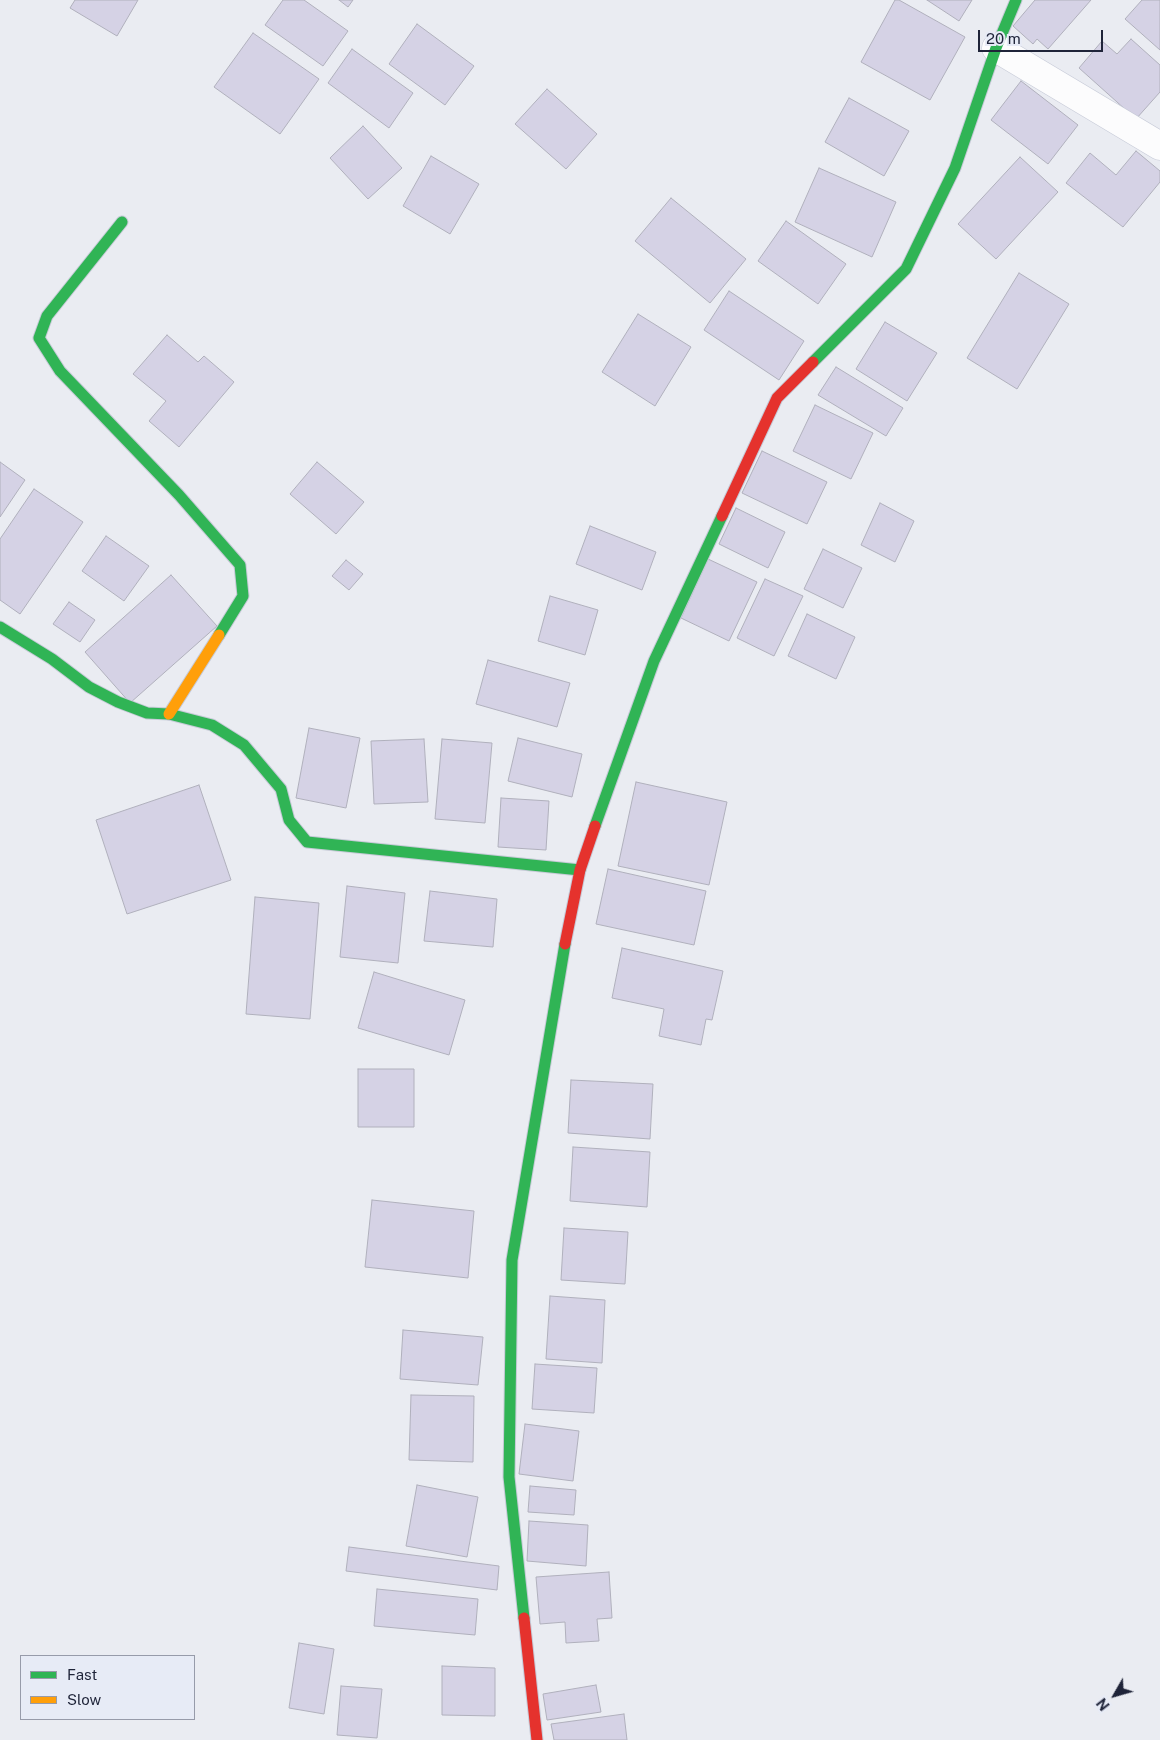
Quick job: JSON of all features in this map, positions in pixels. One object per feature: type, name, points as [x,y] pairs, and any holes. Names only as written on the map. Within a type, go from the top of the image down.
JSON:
[{"type":"street","points":[[537,1740],[509,1477],[512,1260],[555,994],[580,870],[654,661],[778,398],[906,269],[955,168],[996,48],[1016,0]]},
{"type":"street","points":[[996,48],[1160,146]]},
{"type":"street","points":[[122,222],[47,316],[39,338],[60,371],[178,495],[240,565],[243,596],[168,714]]},
{"type":"street","points":[[0,627],[52,659],[89,687],[118,702],[147,713],[168,714],[212,725],[244,744],[281,789],[289,820],[307,842],[330,846],[580,870]]},
{"type":"building","points":[[75,0],[138,0],[117,36],[70,8]]},
{"type":"building","points":[[283,0],[304,0],[348,31],[323,66],[265,25]]},
{"type":"building","points":[[339,0],[353,0],[348,7]]},
{"type":"building","points":[[895,0],[899,0],[965,37],[930,100],[861,62]]},
{"type":"building","points":[[927,0],[972,0],[959,21]]},
{"type":"building","points":[[1035,0],[1091,0],[1048,49],[1037,39],[1033,44],[1013,26]]},
{"type":"building","points":[[1142,0],[1160,0],[1160,50],[1125,19]]},
{"type":"building","points":[[417,24],[474,66],[445,105],[389,64]]},
{"type":"building","points":[[253,33],[319,79],[280,134],[214,87]]},
{"type":"building","points":[[1131,39],[1160,65],[1160,92],[1136,119],[1079,68],[1102,41],[1117,54]]},
{"type":"building","points":[[352,49],[413,93],[389,128],[328,83]]},
{"type":"building","points":[[1021,81],[1078,125],[1048,164],[991,120]]},
{"type":"building","points":[[547,89],[597,134],[566,169],[515,124]]},
{"type":"building","points":[[849,98],[909,131],[884,176],[825,142]]},
{"type":"building","points":[[363,126],[402,168],[368,199],[330,158]]},
{"type":"building","points":[[1136,151],[1160,171],[1160,182],[1123,227],[1066,183],[1090,153],[1116,175]]},
{"type":"building","points":[[431,156],[479,184],[450,234],[403,206]]},
{"type":"building","points":[[1020,157],[1058,192],[996,259],[958,224]]},
{"type":"building","points":[[819,168],[896,202],[872,257],[795,222]]},
{"type":"building","points":[[671,198],[746,259],[710,303],[635,241]]},
{"type":"building","points":[[786,221],[846,264],[818,304],[758,261]]},
{"type":"building","points":[[1019,273],[1069,304],[1017,389],[967,358]]},
{"type":"building","points":[[729,291],[804,341],[779,380],[704,330]]},
{"type":"building","points":[[638,314],[691,347],[655,406],[602,372]]},
{"type":"building","points":[[885,322],[937,353],[907,401],[856,369]]},
{"type":"building","points":[[167,335],[198,362],[204,356],[234,382],[179,447],[149,421],[166,401],[133,374]]},
{"type":"building","points":[[836,367],[903,408],[886,436],[818,395]]},
{"type":"building","points":[[815,405],[873,433],[851,479],[793,451]]},
{"type":"building","points":[[762,451],[827,482],[807,524],[742,493]]},
{"type":"building","points":[[0,462],[25,480],[0,517]]},
{"type":"building","points":[[317,462],[364,502],[336,534],[290,494]]},
{"type":"building","points":[[34,489],[83,522],[20,614],[0,600],[0,539]]},
{"type":"building","points":[[880,503],[914,521],[895,562],[861,545]]},
{"type":"building","points":[[736,508],[785,532],[768,568],[719,544]]},
{"type":"building","points":[[590,526],[656,552],[642,590],[576,564]]},
{"type":"building","points":[[106,536],[149,566],[124,601],[82,571]]},
{"type":"building","points":[[823,549],[862,568],[843,608],[804,589]]},
{"type":"building","points":[[708,559],[757,582],[729,641],[681,618]]},
{"type":"building","points":[[346,560],[363,574],[349,590],[332,576]]},
{"type":"building","points":[[171,575],[217,626],[130,703],[85,652]]},
{"type":"building","points":[[765,579],[803,596],[774,656],[737,638]]},
{"type":"building","points":[[550,596],[598,610],[585,655],[538,641]]},
{"type":"building","points":[[69,602],[95,620],[80,642],[53,624]]},
{"type":"building","points":[[807,614],[855,637],[836,679],[788,656]]},
{"type":"building","points":[[488,660],[570,683],[557,727],[476,704]]},
{"type":"building","points":[[309,728],[360,738],[346,808],[296,798]]},
{"type":"building","points":[[518,738],[582,754],[572,797],[508,781]]},
{"type":"building","points":[[424,739],[428,802],[374,804],[371,741]]},
{"type":"building","points":[[442,739],[492,743],[485,823],[435,819]]},
{"type":"building","points":[[636,782],[727,802],[709,885],[618,866]]},
{"type":"building","points":[[199,785],[231,880],[127,914],[96,820]]},
{"type":"building","points":[[501,798],[549,801],[546,850],[498,847]]},
{"type":"building","points":[[608,869],[706,891],[694,945],[596,924]]},
{"type":"building","points":[[347,886],[405,893],[398,963],[340,957]]},
{"type":"building","points":[[430,891],[497,899],[493,947],[424,941]]},
{"type":"building","points":[[255,897],[319,903],[310,1019],[246,1014]]},
{"type":"building","points":[[622,948],[723,971],[712,1020],[706,1019],[701,1045],[659,1036],[664,1009],[612,998]]},
{"type":"building","points":[[374,972],[465,1000],[449,1055],[358,1028]]},
{"type":"building","points":[[358,1069],[414,1069],[414,1127],[358,1127]]},
{"type":"building","points":[[571,1080],[653,1084],[650,1139],[568,1133]]},
{"type":"building","points":[[573,1147],[650,1152],[647,1207],[570,1201]]},
{"type":"building","points":[[372,1200],[474,1211],[468,1278],[365,1267]]},
{"type":"building","points":[[564,1228],[628,1232],[625,1284],[561,1280]]},
{"type":"building","points":[[550,1296],[605,1300],[602,1363],[546,1359]]},
{"type":"building","points":[[403,1330],[483,1337],[478,1385],[400,1379]]},
{"type":"building","points":[[535,1364],[597,1368],[594,1413],[532,1409]]},
{"type":"building","points":[[411,1395],[474,1396],[473,1462],[409,1460]]},
{"type":"building","points":[[525,1424],[579,1431],[573,1481],[519,1474]]},
{"type":"building","points":[[417,1485],[478,1497],[467,1557],[406,1546]]},
{"type":"building","points":[[530,1486],[576,1490],[574,1515],[528,1512]]},
{"type":"building","points":[[529,1521],[588,1525],[586,1566],[527,1561]]},
{"type":"building","points":[[349,1547],[499,1566],[497,1590],[346,1571]]},
{"type":"building","points":[[609,1572],[612,1618],[597,1619],[599,1641],[566,1643],[565,1622],[540,1624],[536,1577]]},
{"type":"building","points":[[377,1589],[478,1599],[475,1635],[374,1626]]},
{"type":"building","points":[[299,1643],[334,1649],[324,1714],[289,1708]]},
{"type":"building","points":[[442,1666],[495,1668],[495,1716],[442,1715]]},
{"type":"building","points":[[596,1685],[601,1712],[547,1720],[543,1694]]},
{"type":"building","points":[[341,1686],[382,1689],[377,1738],[337,1735]]},
{"type":"building","points":[[624,1714],[627,1740],[554,1740],[551,1724]]},
{"type":"traffic: fast","points":[[813,362],[906,269],[955,168],[996,48],[1016,0]]},
{"type":"traffic: fast","points":[[122,222],[47,316],[39,338],[60,371],[179,495],[240,565],[243,596],[219,635]]},
{"type":"traffic: fast","points":[[595,826],[654,661],[722,516]]},
{"type":"traffic: fast","points":[[0,627],[52,659],[89,687],[118,702],[147,713],[169,714],[212,725],[244,745],[281,789],[289,820],[307,842],[580,870]]},
{"type":"traffic: fast","points":[[524,1618],[509,1477],[512,1260],[565,944]]},
{"type":"traffic: slow","points":[[169,714],[219,635]]},
{"type":"traffic: jam","points":[[722,516],[777,398],[813,362]]},
{"type":"traffic: jam","points":[[565,944],[580,870],[595,826]]},
{"type":"traffic: jam","points":[[524,1618],[537,1740]]}]
